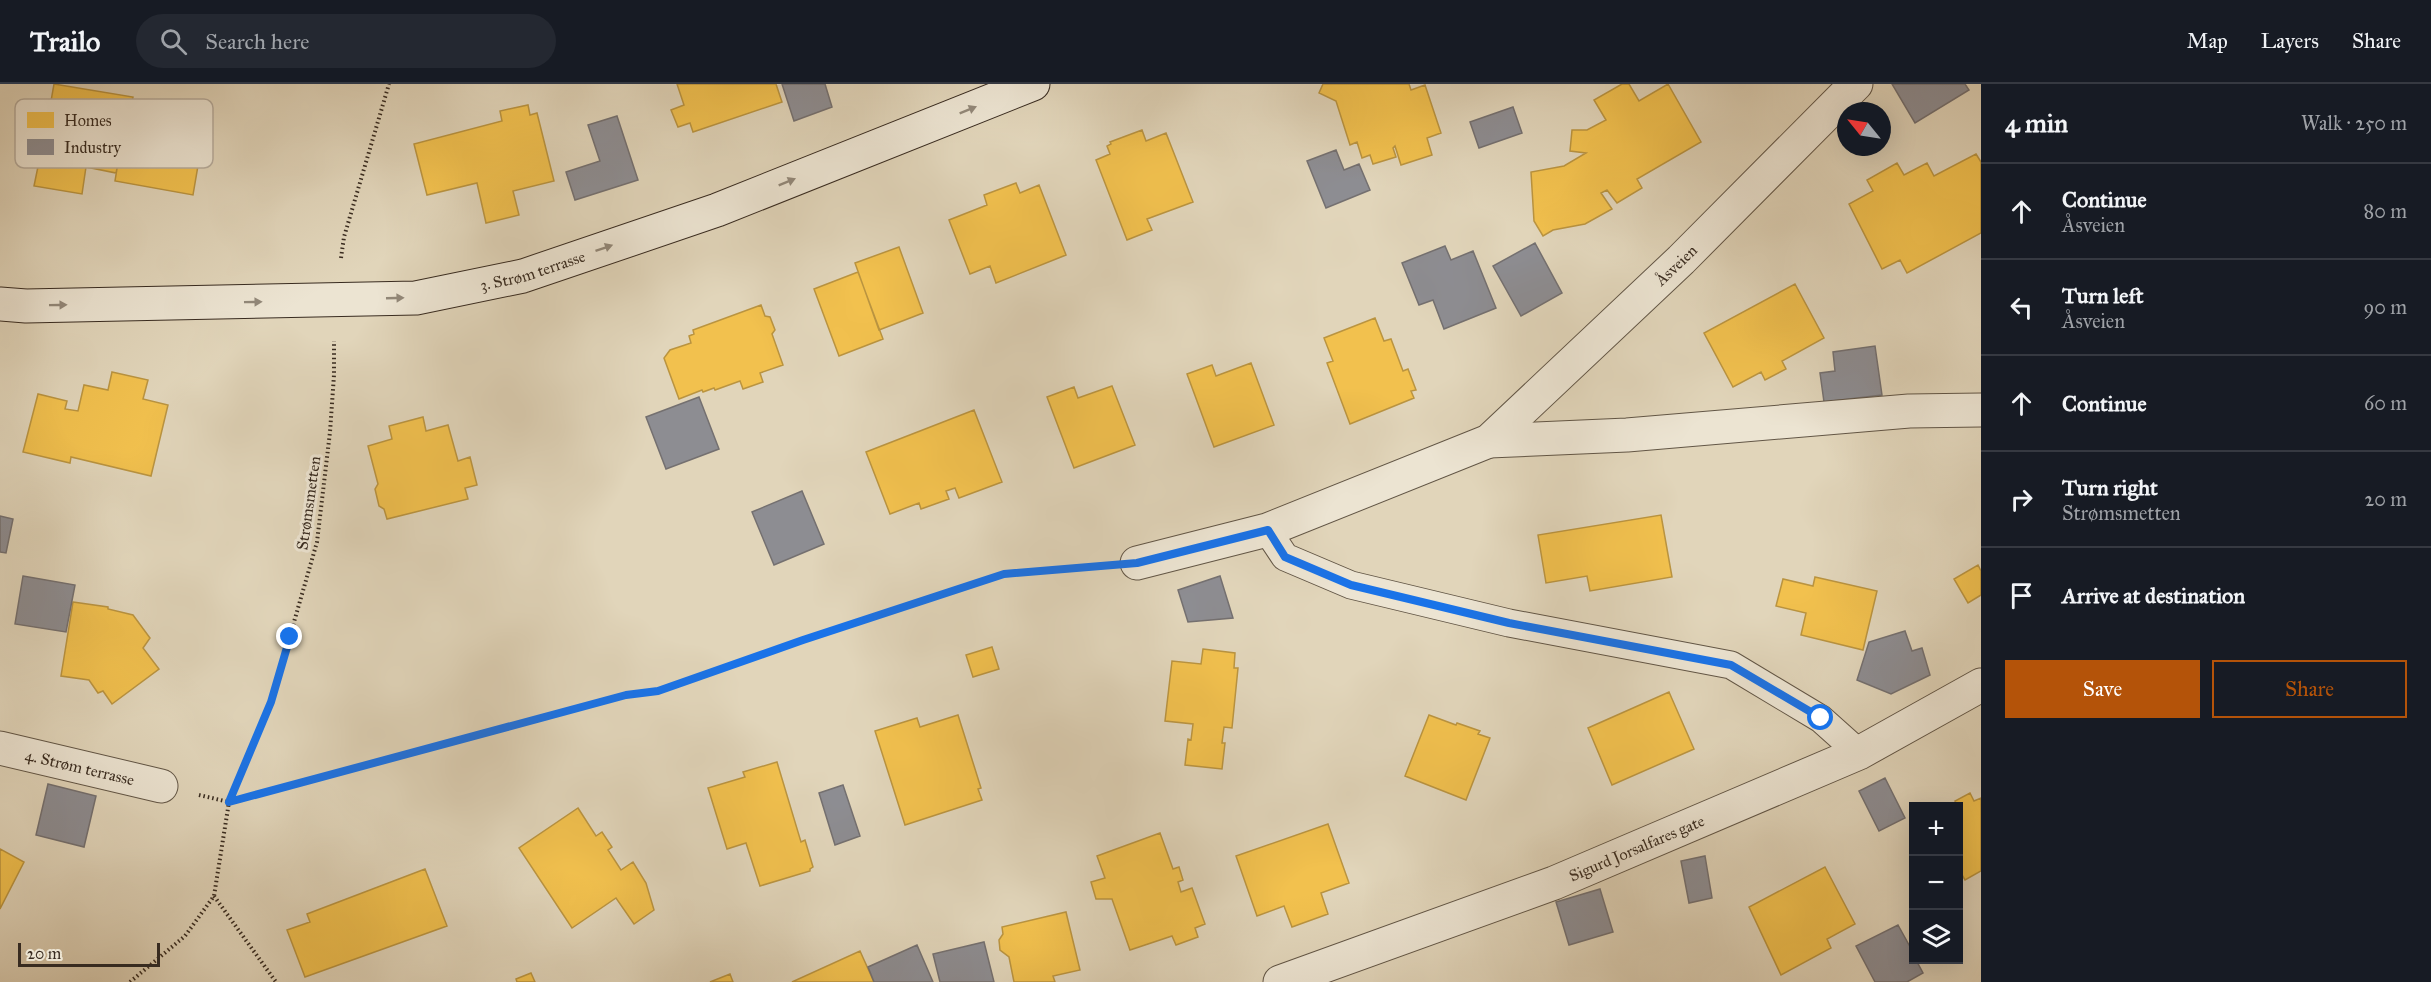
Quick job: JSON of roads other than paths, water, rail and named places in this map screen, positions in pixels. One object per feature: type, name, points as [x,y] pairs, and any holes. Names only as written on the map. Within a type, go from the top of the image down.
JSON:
[{"type":"street","name":"3. Strøm terrasse","points":[[0,304],[416,297],[523,276],[717,210],[1034,84]]},
{"type":"street","name":"Åsveien","points":[[1489,441],[1681,260],[1856,84]]},
{"type":"street","name":"Åsveien","points":[[1137,563],[1268,530],[1489,441],[1627,435],[1909,411],[1981,410]]},
{"type":"street","name":"Sigurd Jorsalfares gate","points":[[1280,982],[1554,883],[1859,753],[1981,685]]},
{"type":"street","name":"4. Strøm terrasse","points":[[0,748],[160,786]]},
{"type":"lane","points":[[1268,530],[1285,557],[1351,585],[1509,623],[1731,665],[1821,718],[1859,753]]}]
